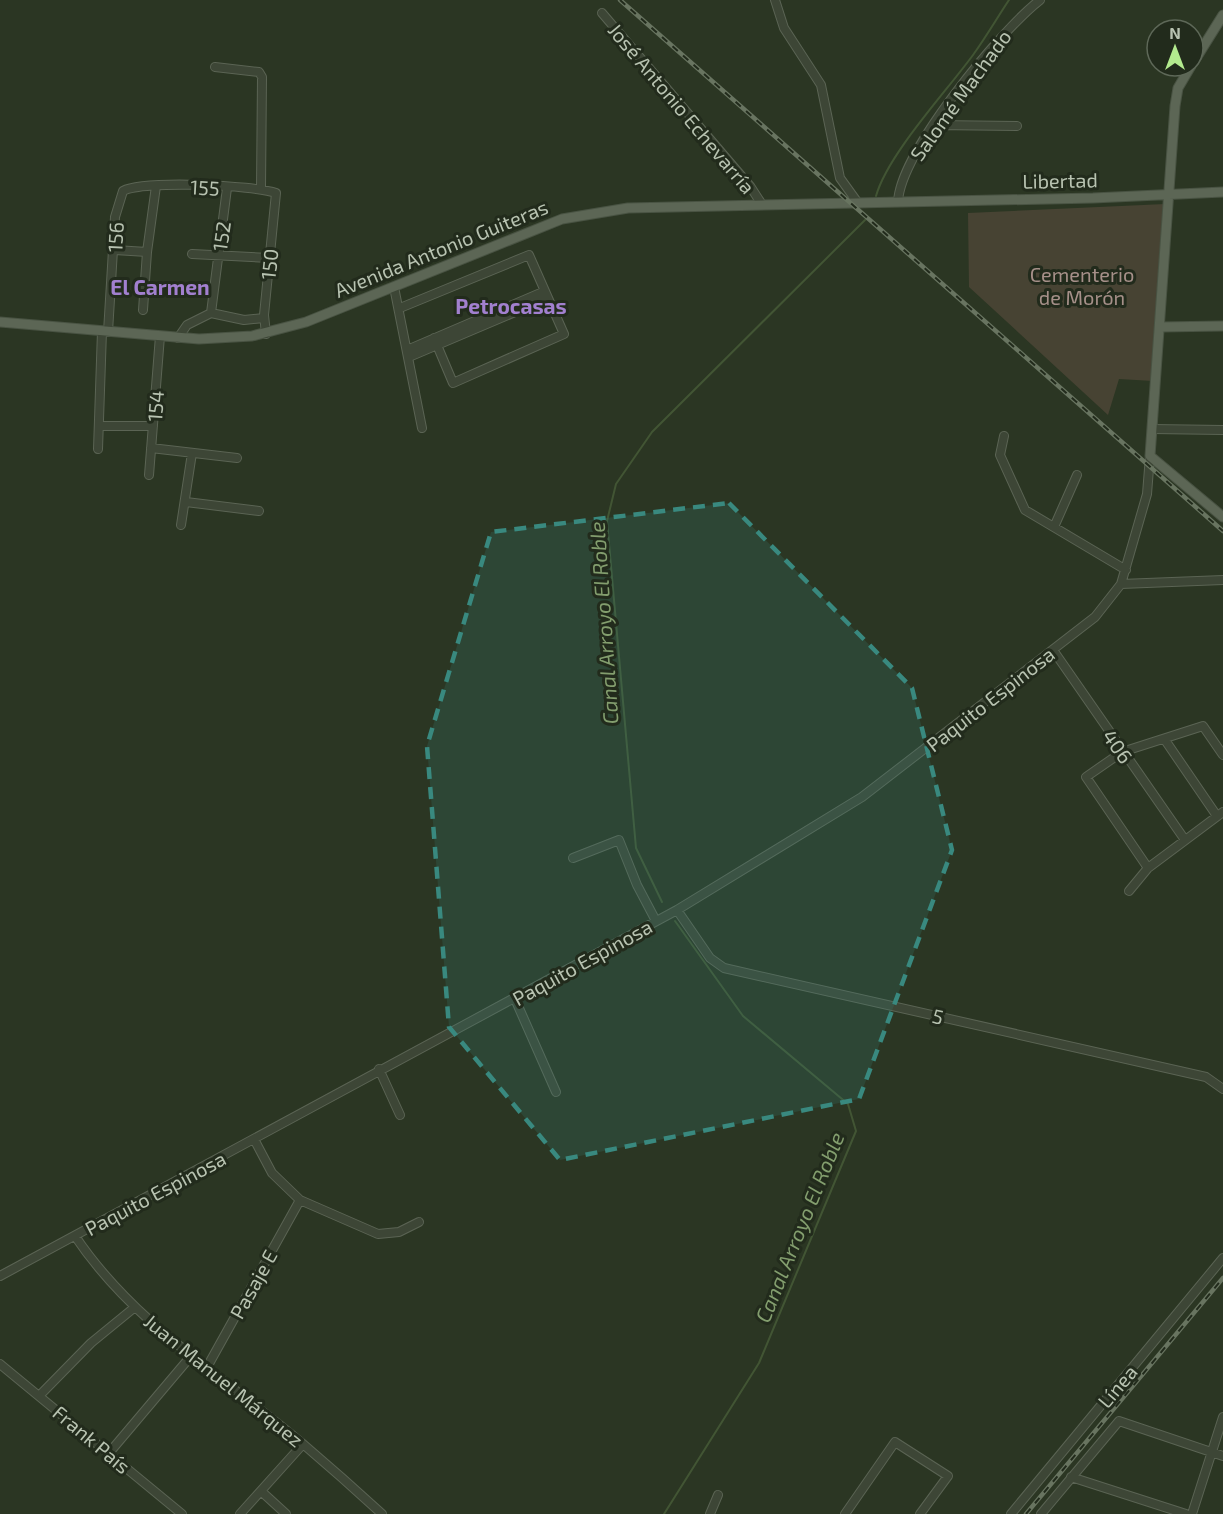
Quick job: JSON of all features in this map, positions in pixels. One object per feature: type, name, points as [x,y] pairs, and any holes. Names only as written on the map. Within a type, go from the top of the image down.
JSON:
[{"type":"main road","points":[[1205,43],[1223,15]]},
{"type":"main road","points":[[1185,78],[1176,96],[1150,456],[1223,517]]},
{"type":"main road","name":"Libertad","points":[[898,202],[1223,192]]},
{"type":"main road","name":"Avenida Antonio Guiteras","points":[[0,322],[178,338],[234,338],[266,334],[306,322],[562,219],[628,208],[761,203],[898,202]]},
{"type":"main road","points":[[1160,327],[1223,326]]},
{"type":"street","points":[[775,0],[784,28],[821,85],[840,178],[858,203]]},
{"type":"street","name":"Salomé Machado","points":[[898,202],[900,184],[910,163],[935,125],[982,59],[1017,18],[1040,0]]},
{"type":"street","name":"José Antonio Echevarría","points":[[602,13],[750,186],[761,203]]},
{"type":"street","points":[[215,68],[258,72],[262,77],[261,188]]},
{"type":"street","points":[[935,125],[1017,126]]},
{"type":"street","name":"155","points":[[133,186],[261,188],[276,193]]},
{"type":"street","name":"156","points":[[98,449],[105,331],[115,250],[115,217],[123,191],[133,186]]},
{"type":"street","points":[[143,309],[147,252],[156,186]]},
{"type":"street","name":"152","points":[[211,313],[227,189]]},
{"type":"street","name":"150","points":[[266,334],[264,318],[276,193]]},
{"type":"street","points":[[115,250],[147,252]]},
{"type":"street","points":[[192,254],[269,258]]},
{"type":"street","points":[[400,308],[529,255],[564,334],[453,383],[436,342]]},
{"type":"street","points":[[394,287],[422,428]]},
{"type":"street","points":[[408,354],[547,295]]},
{"type":"street","points":[[178,338],[187,325],[211,313],[244,320],[264,318]]},
{"type":"street","name":"154","points":[[149,475],[160,336]]},
{"type":"street","points":[[99,426],[153,426]]},
{"type":"street","points":[[1152,429],[1223,430]]},
{"type":"street","points":[[1004,436],[1000,455],[1025,510],[1126,570]]},
{"type":"street","points":[[152,448],[237,458]]},
{"type":"street","points":[[181,525],[192,453]]},
{"type":"street","points":[[1150,456],[1147,494],[1122,584],[1223,580]]},
{"type":"street","points":[[1054,527],[1077,475]]},
{"type":"street","points":[[186,502],[259,511]]},
{"type":"street","name":"Paquito Espinosa","points":[[0,1276],[676,910],[862,797],[1095,617],[1122,584]]},
{"type":"street","name":"406","points":[[1053,650],[1185,840]]},
{"type":"street","points":[[1149,868],[1086,777],[1122,752],[1203,726],[1223,755]]},
{"type":"street","points":[[1129,891],[1149,868],[1220,814],[1165,740]]},
{"type":"street","points":[[573,858],[619,840],[637,885],[656,921]]},
{"type":"street","name":"5","points":[[676,910],[710,958],[724,968],[1206,1077],[1223,1089]]},
{"type":"street","points":[[515,999],[556,1092]]},
{"type":"street","points":[[379,1069],[400,1115]]},
{"type":"street","points":[[254,1139],[272,1173],[300,1200],[378,1234],[399,1232],[419,1222]]},
{"type":"street","name":"Pasaje E","points":[[206,1369],[300,1200]]},
{"type":"street","name":"Juan Manuel Márquez","points":[[75,1236],[112,1285],[135,1307],[206,1369],[303,1444],[382,1514]]},
{"type":"street","name":"Línea","points":[[1011,1514],[1223,1258]]},
{"type":"street","points":[[39,1396],[91,1342],[135,1307]]},
{"type":"street","points":[[110,1453],[191,1356]]},
{"type":"street","name":"Frank País","points":[[0,1364],[182,1514]]},
{"type":"street","points":[[1192,1514],[1223,1417]]},
{"type":"street","name":"Línea","points":[[1041,1514],[1119,1421],[1212,1452]]},
{"type":"street","points":[[845,1514],[895,1442],[948,1476],[920,1514]]},
{"type":"street","points":[[240,1514],[303,1444]]},
{"type":"street","points":[[1212,1452],[1223,1456]]},
{"type":"street","points":[[1071,1477],[1186,1514]]},
{"type":"street","points":[[262,1492],[286,1514]]},
{"type":"street","points":[[710,1514],[718,1496]]},
{"type":"highlighted area","points":[[729,503],[912,688],[952,850],[859,1099],[560,1160],[449,1027],[427,746],[491,532]]},
{"type":"green space","name":"Cementerio de Morón","points":[[1165,204],[1153,381],[1119,379],[1108,415],[969,287],[968,213]]},
{"type":"waterway","name":"Canal Arroyo El Roble","points":[[876,196],[892,161],[973,55],[1009,0]]},
{"type":"waterway","name":"Canal Arroyo El Roble","points":[[662,902],[636,848],[607,521],[616,484],[652,432],[865,220]]},
{"type":"waterway","name":"Canal Arroyo El Roble","points":[[664,1514],[759,1363],[856,1131],[848,1104],[743,1016],[675,921]]},
{"type":"railway","points":[[620,0],[1223,531]]},
{"type":"railway","points":[[1026,1514],[1223,1278]]},
{"type":"district","name":"El Carmen","points":[[160,286]]},
{"type":"district","name":"Petrocasas","points":[[511,305]]}]
